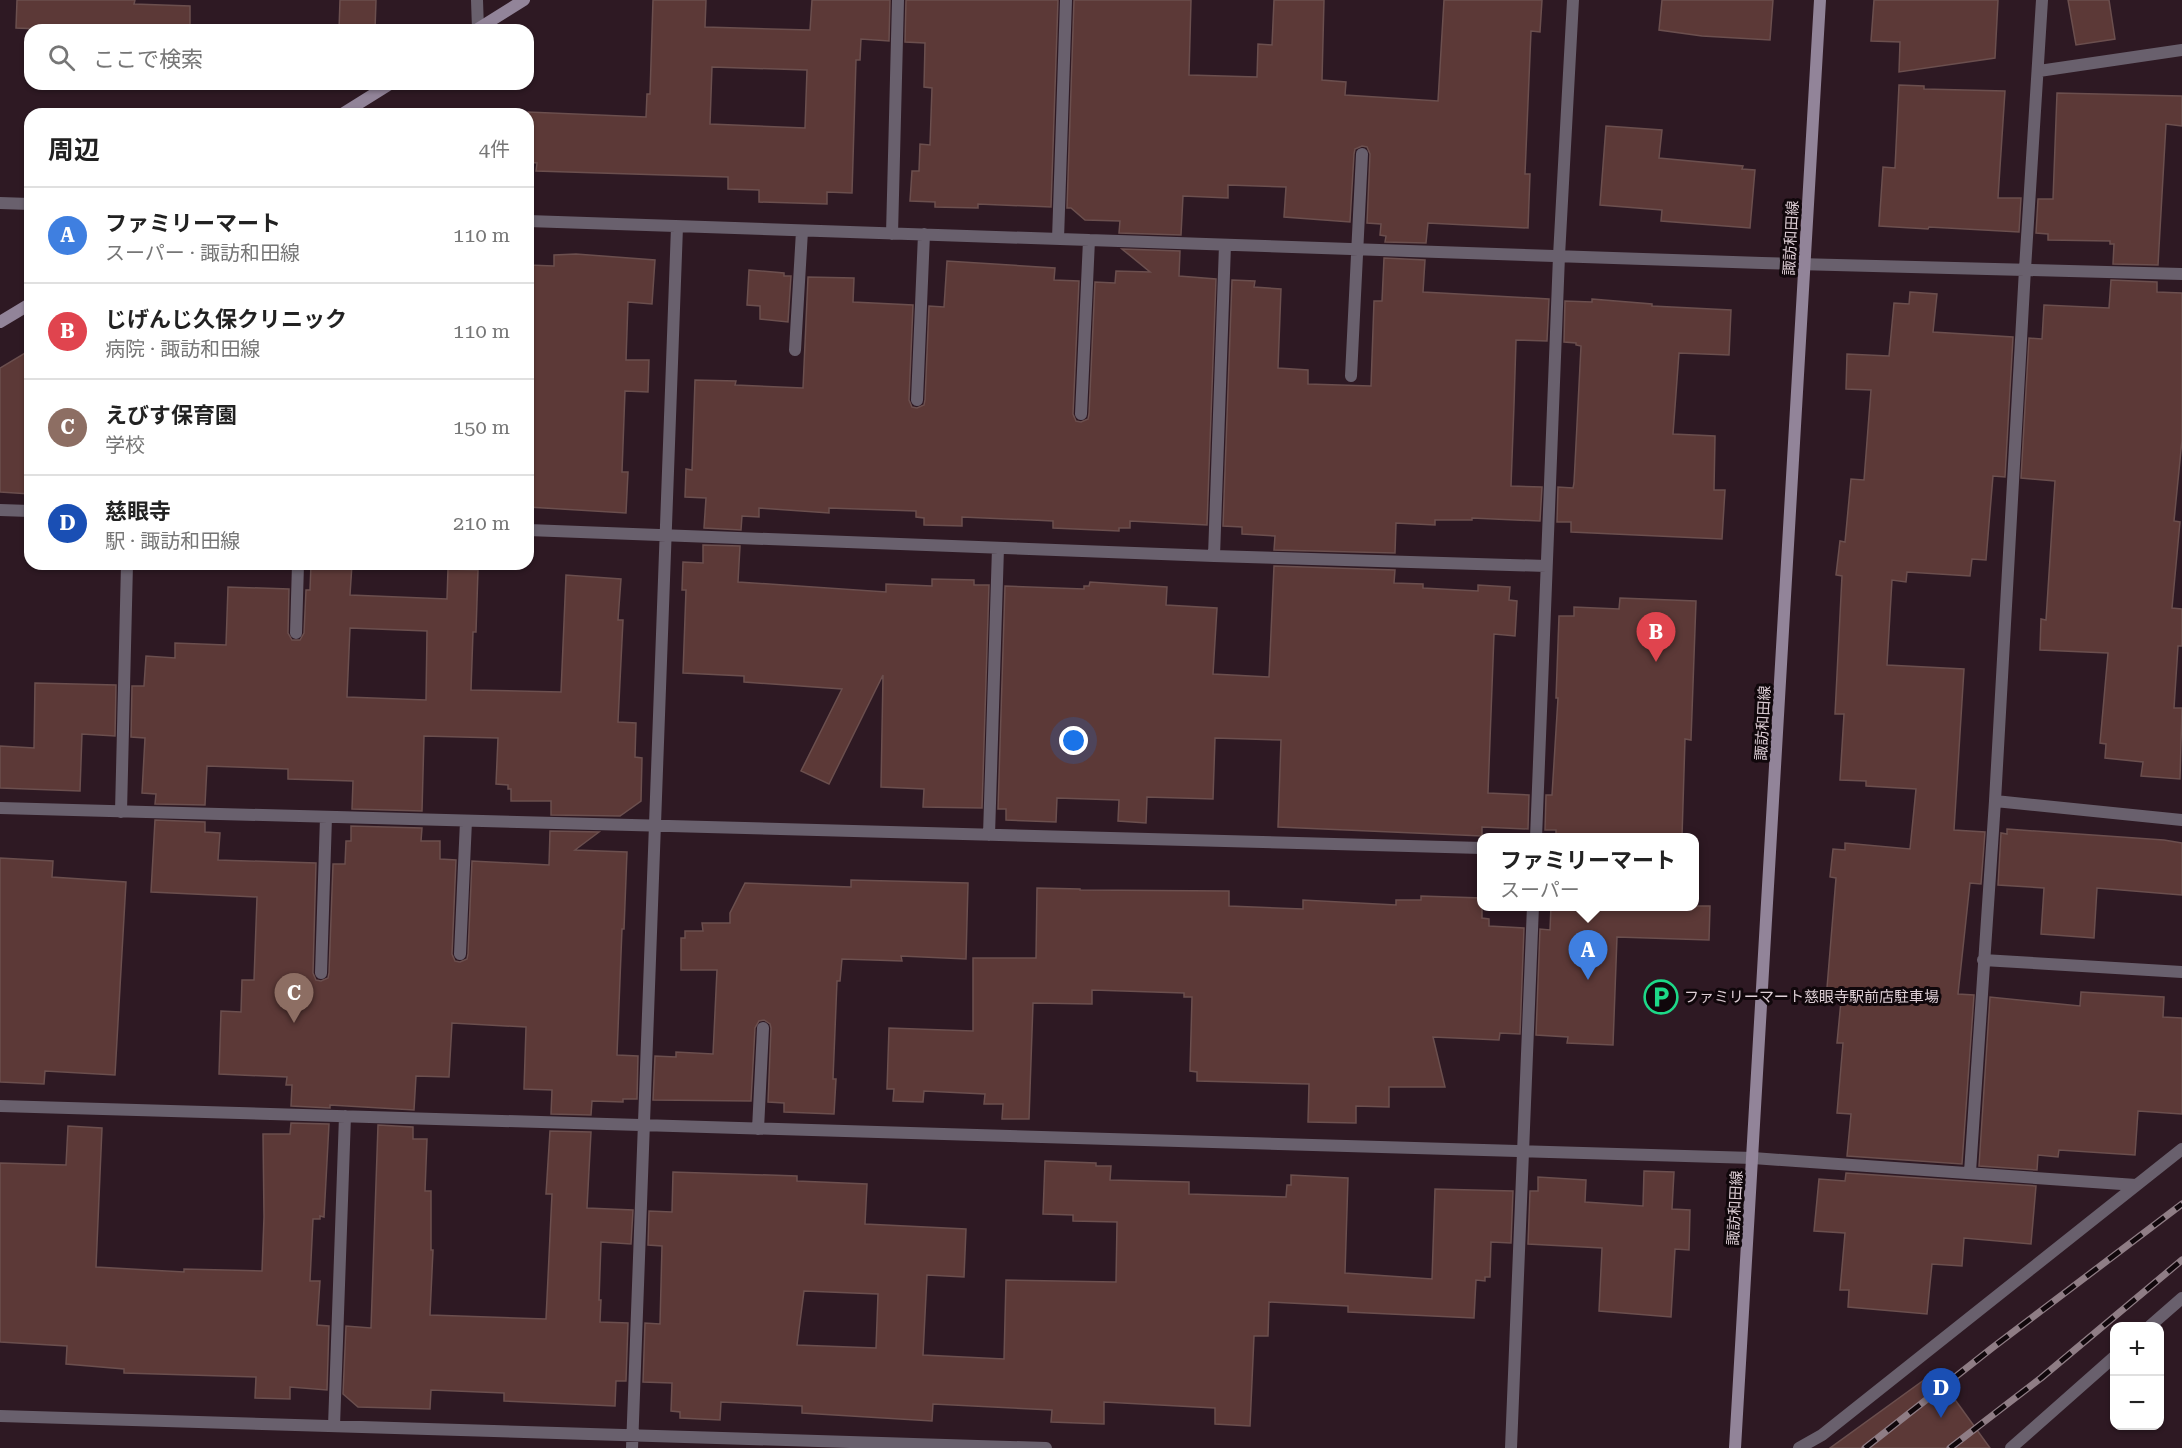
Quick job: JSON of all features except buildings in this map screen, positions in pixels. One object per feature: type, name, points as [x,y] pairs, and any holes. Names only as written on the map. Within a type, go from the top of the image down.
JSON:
[{"type":"street","points":[[477,0],[477,24]]},
{"type":"street","points":[[485,24],[524,0]]},
{"type":"street","points":[[892,234],[898,0]]},
{"type":"street","points":[[1058,239],[1066,0]]},
{"type":"street","points":[[1536,833],[1559,256],[1573,0]]},
{"type":"street","name":"諏訪和田線","points":[[1735,1448],[1820,0]]},
{"type":"street","points":[[1970,1172],[1995,801],[2042,0]]},
{"type":"street","points":[[2039,71],[2182,50]]},
{"type":"street","points":[[352,108],[380,90]]},
{"type":"street","points":[[1351,376],[1362,154]]},
{"type":"street","points":[[0,203],[24,204]]},
{"type":"street","points":[[534,221],[1804,264],[2182,274]]},
{"type":"street","points":[[632,1442],[677,227]]},
{"type":"street","points":[[795,350],[802,231]]},
{"type":"street","points":[[917,400],[924,234]]},
{"type":"street","points":[[1081,414],[1089,240]]},
{"type":"street","points":[[1214,556],[1226,245]]},
{"type":"street","points":[[0,322],[24,308]]},
{"type":"street","points":[[0,510],[24,511]]},
{"type":"street","points":[[534,530],[1546,566]]},
{"type":"street","points":[[989,835],[998,548]]},
{"type":"street","points":[[121,812],[127,570]]},
{"type":"street","points":[[296,633],[298,570]]},
{"type":"street","points":[[1995,801],[2182,820]]},
{"type":"street","points":[[0,808],[1477,849]]},
{"type":"street","points":[[321,973],[326,817]]},
{"type":"street","points":[[460,954],[466,821]]},
{"type":"street","points":[[1511,1448],[1533,911]]},
{"type":"street","points":[[1983,960],[2182,972]]},
{"type":"street","points":[[758,1129],[763,1028]]},
{"type":"street","points":[[0,1106],[1753,1158],[2136,1185]]},
{"type":"street","points":[[334,1426],[345,1116]]},
{"type":"street","points":[[1799,1448],[1822,1435],[2182,1149]]},
{"type":"street","points":[[2155,1322],[2182,1298]]},
{"type":"street","points":[[2011,1448],[2110,1361]]},
{"type":"street","points":[[0,1416],[334,1426],[632,1442],[1046,1448]]},
{"type":"railway","points":[[1865,1448],[2182,1204]]},
{"type":"railway","points":[[1950,1448],[2041,1378],[2182,1260]]},
{"type":"place","name":"じげんじ久保クリニック","points":[[1656,662]]},
{"type":"place","name":"ファミリーマート","points":[[1588,980]]},
{"type":"place","name":"ファミリーマート慈眼寺駅前店駐車場","points":[[1661,997]]},
{"type":"place","name":"えびす保育園","points":[[294,1023]]},
{"type":"place","name":"慈眼寺","points":[[1941,1418]]}]
